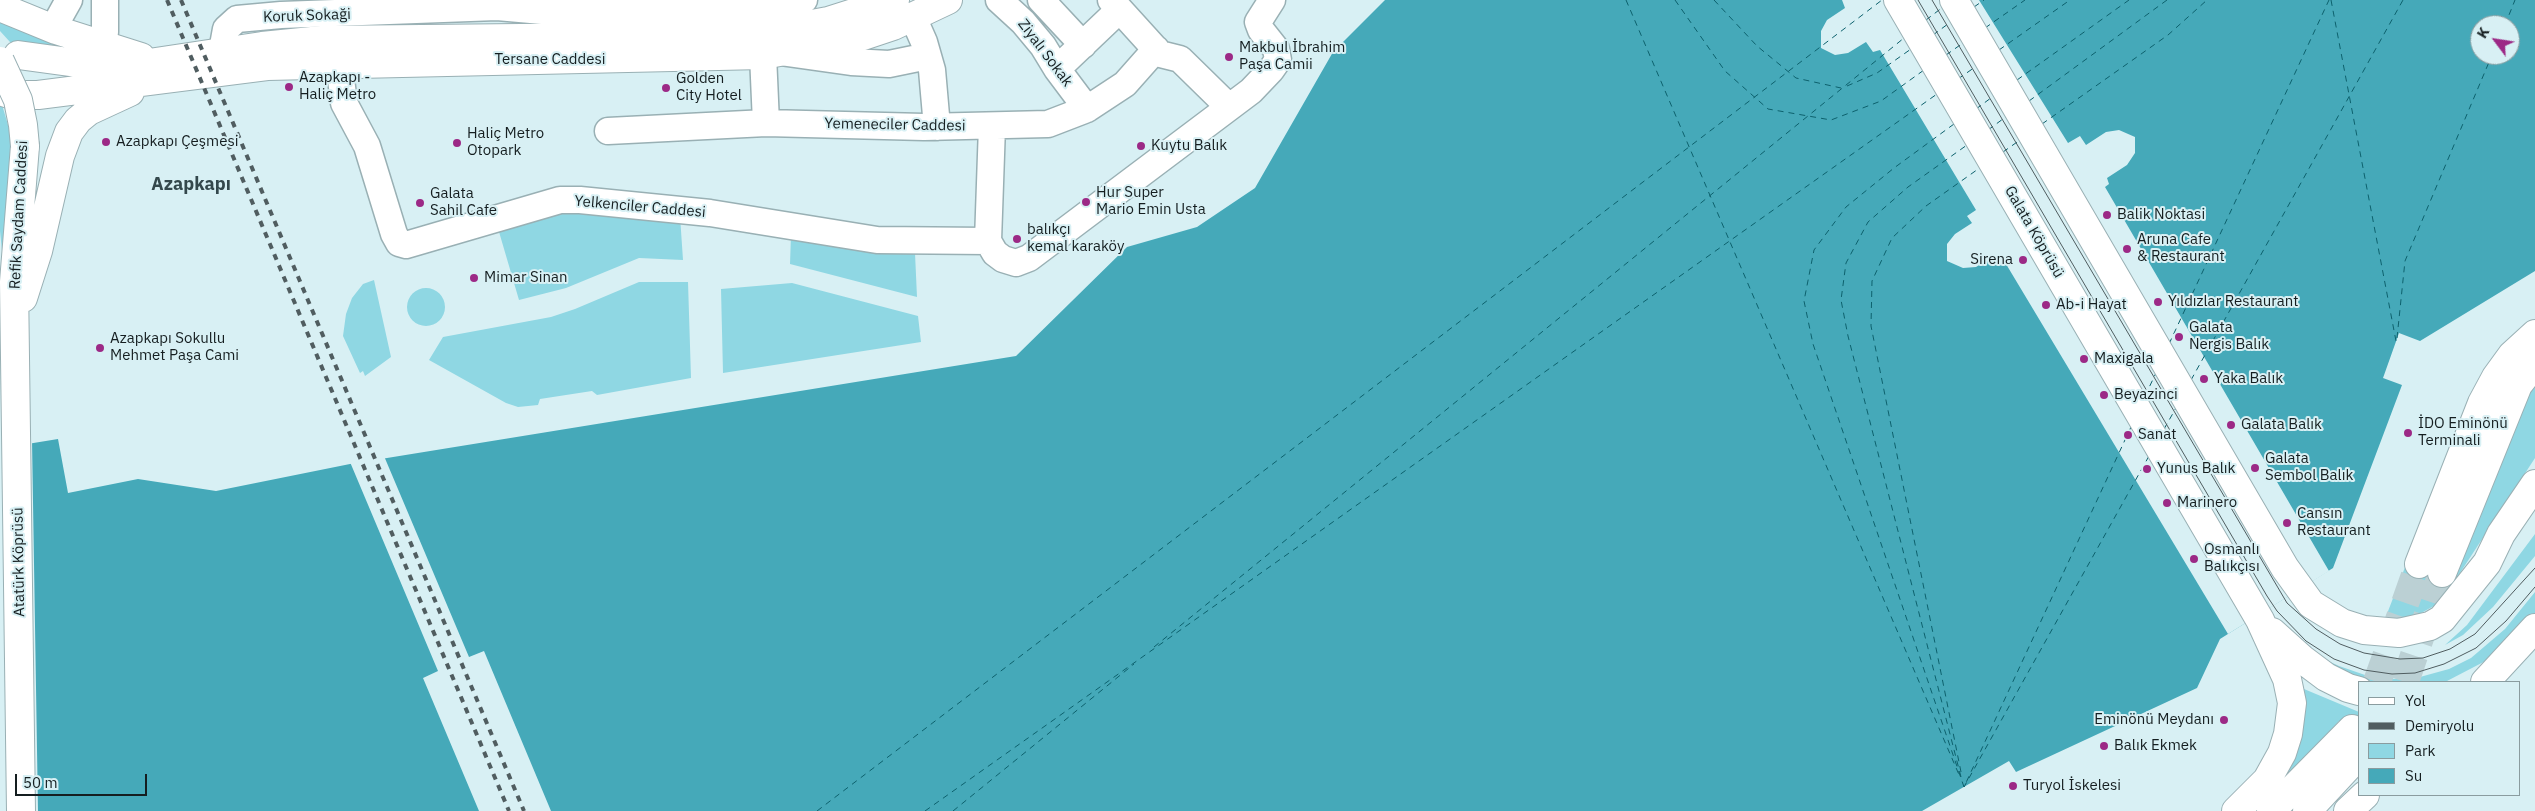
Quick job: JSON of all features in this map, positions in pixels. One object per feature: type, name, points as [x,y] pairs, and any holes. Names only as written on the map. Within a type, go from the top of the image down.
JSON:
[{"type":"main road","name":"Tersane Caddesi","points":[[9,58],[106,67],[162,62],[222,51],[322,40],[722,36],[775,31],[900,6],[948,0]]},
{"type":"main road","name":"Galata Köprüsü","points":[[1898,0],[2260,620]]},
{"type":"main road","points":[[1954,0],[2299,589],[2317,608],[2342,623],[2364,630],[2399,634],[2430,626],[2442,619],[2487,563],[2501,534],[2535,484]]},
{"type":"main road","name":"Tersane Caddesi","points":[[0,91],[12,95],[38,95],[267,66],[772,54],[857,38],[900,6]]},
{"type":"main road","points":[[0,7],[102,46],[162,62]]},
{"type":"main road","name":"Refik Saydam Caddesi","points":[[9,58],[24,125],[25,146],[16,247],[16,313]]},
{"type":"main road","points":[[16,313],[31,275],[60,156],[69,132],[78,120],[89,111],[129,92],[144,82]]},
{"type":"main road","name":"Atatürk Köprüsü","points":[[16,313],[22,811]]},
{"type":"main road","points":[[2535,334],[2512,355],[2496,377],[2486,397],[2430,568],[2518,385],[2535,363]]},
{"type":"main road","points":[[2487,563],[2500,553],[2535,514]]},
{"type":"main road","points":[[2260,620],[2302,660],[2326,677],[2358,691]]},
{"type":"main road","points":[[2236,811],[2266,780],[2282,753],[2290,720],[2292,703],[2287,679],[2260,620]]},
{"type":"main road","points":[[2465,681],[2529,636]]},
{"type":"main road","points":[[2486,681],[2529,636]]},
{"type":"main road","points":[[2271,811],[2352,729]]},
{"type":"main road","points":[[2307,811],[2358,756]]},
{"type":"main road","points":[[2348,811],[2364,796]]},
{"type":"street","points":[[56,30],[60,16],[69,0]]},
{"type":"street","points":[[102,46],[106,32],[105,0]]},
{"type":"street","name":"Koruk Sokaği","points":[[222,51],[226,29],[234,10],[496,4],[582,6],[745,5],[804,0]]},
{"type":"street","name":"Ziyalı Sokak","points":[[999,0],[1023,22],[1043,46],[1057,69],[1088,110]]},
{"type":"street","points":[[1041,0],[1082,45]]},
{"type":"street","points":[[992,126],[988,241],[995,253],[1004,259],[1016,263],[1029,258],[1228,106],[1251,91],[1278,60],[1276,49],[1261,30],[1258,22],[1272,0]]},
{"type":"street","points":[[478,38],[496,4]]},
{"type":"street","points":[[1057,69],[1082,45],[1115,5],[1160,54],[1180,59],[1228,106]]},
{"type":"street","points":[[900,6],[919,28],[928,56],[935,83],[937,127]]},
{"type":"street","name":"Yemeneciler Caddesi","points":[[608,131],[766,123],[937,127],[1048,124],[1088,110],[1125,84],[1156,49]]},
{"type":"street","points":[[766,123],[772,54],[889,64],[928,56]]},
{"type":"street","name":"Yelkenciler Caddesi","points":[[339,63],[344,103],[349,116],[367,146],[394,234],[399,243],[406,245],[560,200],[580,200],[710,213],[877,240],[988,241]]},
{"type":"green space","points":[[0,18],[81,49],[10,42],[0,31]]},
{"type":"green space","points":[[0,98],[11,135],[11,164],[2,251],[0,231]]},
{"type":"green space","points":[[567,202],[680,216],[683,260],[639,258],[566,288],[519,300],[497,225]]},
{"type":"green space","points":[[791,235],[915,253],[917,297],[790,264]]},
{"type":"green space","points":[[374,280],[391,357],[365,376],[363,371],[360,373],[343,336],[346,314],[352,298],[363,284]]},
{"type":"green space","points":[[639,282],[688,282],[691,378],[597,395],[592,391],[540,399],[538,405],[518,407],[506,403],[429,360],[443,337],[551,317]]},
{"type":"green space","points":[[792,283],[918,316],[921,342],[723,373],[721,289]]},
{"type":"green space","points":[[426,288],[440,293],[445,307],[440,321],[426,326],[412,321],[407,307],[412,293]]},
{"type":"green space","points":[[2535,379],[2535,458],[2441,602],[2414,617],[2385,619],[2407,562]]},
{"type":"green space","points":[[2535,534],[2535,556],[2493,607],[2463,635],[2445,645],[2467,625]]},
{"type":"green space","points":[[2535,592],[2535,616],[2497,655],[2447,681],[2364,680],[2337,670],[2315,655],[2365,675],[2394,679],[2420,677],[2449,669],[2471,658],[2505,629]]},
{"type":"green space","points":[[2304,689],[2358,712],[2358,732],[2339,721],[2284,781],[2299,745],[2303,728]]},
{"type":"water","points":[[1385,0],[2535,0],[2535,271],[2420,341],[2399,333],[2383,378],[2402,385],[2333,568],[2220,639],[2197,688],[2016,772],[2009,761],[1922,811],[0,811],[0,445],[9,447],[58,439],[68,493],[138,479],[216,491],[350,464],[1016,356],[1127,247],[1197,227],[1255,188],[1333,52]]},
{"type":"pier","points":[[1842,0],[1979,0],[2068,143],[2080,136],[2086,145],[2106,132],[2119,130],[2135,137],[2135,153],[2127,165],[2107,178],[2109,184],[2105,187],[2329,571],[2228,634],[2003,259],[1993,265],[1989,259],[1976,267],[1963,268],[1947,261],[1947,244],[1955,234],[1972,223],[1967,216],[1976,210],[1880,50],[1873,52],[1866,42],[1848,53],[1835,55],[1821,48],[1821,31],[1827,20],[1845,8]]},
{"type":"pier","points":[[32,440],[38,811],[0,811],[0,443],[9,444]]},
{"type":"pier","points":[[384,456],[469,657],[484,651],[551,811],[479,811],[423,678],[438,671],[350,462]]},
{"type":"ferry route","points":[[1626,0],[1960,777]]},
{"type":"ferry route","points":[[1675,0],[1725,71],[1768,109],[1831,120],[1881,101],[1924,70]]},
{"type":"ferry route","points":[[1714,0],[1757,46],[1796,78],[1841,88]]},
{"type":"ferry route","points":[[817,811],[1882,0]]},
{"type":"ferry route","points":[[1974,7],[1984,0]]},
{"type":"ferry route","points":[[1985,28],[2025,0]]},
{"type":"ferry route","points":[[1999,50],[2070,0]]},
{"type":"ferry route","points":[[2017,80],[2129,0]]},
{"type":"ferry route","points":[[2029,101],[2167,0]]},
{"type":"ferry route","points":[[2042,124],[2168,35],[2207,0]]},
{"type":"ferry route","points":[[2169,344],[2329,0]]},
{"type":"ferry route","points":[[2331,0],[2396,341]]},
{"type":"ferry route","points":[[2191,380],[2403,0]]},
{"type":"ferry route","points":[[2509,15],[2515,0]]},
{"type":"ferry route","points":[[1926,20],[1943,7]]},
{"type":"ferry route","points":[[1933,35],[1952,21]]},
{"type":"ferry route","points":[[1154,647],[1904,38]]},
{"type":"ferry route","points":[[1946,55],[1963,43]]},
{"type":"ferry route","points":[[1847,86],[1877,73],[1911,49]]},
{"type":"ferry route","points":[[1958,79],[1978,65]]},
{"type":"ferry route","points":[[2397,338],[2405,261],[2488,65]]},
{"type":"ferry route","points":[[925,811],[1937,94]]},
{"type":"ferry route","points":[[1976,109],[1995,95]]},
{"type":"ferry route","points":[[1988,130],[2007,116]]},
{"type":"ferry route","points":[[1954,124],[1894,168],[1846,207],[1814,250],[1804,301],[1813,344],[1964,787]]},
{"type":"ferry route","points":[[2003,152],[2020,140]]},
{"type":"ferry route","points":[[1961,777],[1848,336],[1841,300],[1846,263],[1868,222],[1908,187],[1967,145]]},
{"type":"ferry route","points":[[1961,772],[1871,326],[1872,281],[1892,238],[1926,206],[1981,167]]},
{"type":"ferry route","points":[[2145,396],[2156,373]]},
{"type":"ferry route","points":[[2164,429],[2176,408]]},
{"type":"ferry route","points":[[2131,427],[1964,787],[2149,456]]},
{"type":"ferry route","points":[[953,811],[1134,664]]},
{"type":"tunnel","points":[[2377,681],[2419,564]]},
{"type":"tunnel","points":[[2405,681],[2442,573]]},
{"type":"tram line","points":[[1918,0],[2267,596],[2277,611],[2306,641],[2334,659],[2364,670],[2392,674],[2415,673],[2444,664],[2476,648],[2506,621],[2535,587]]},
{"type":"tram line","points":[[1932,0],[2287,603],[2316,629],[2340,644],[2364,653],[2400,659],[2423,658],[2450,649],[2475,634],[2535,568]]},
{"type":"railway","points":[[167,0],[509,811]]},
{"type":"railway","points":[[181,0],[524,811]]},
{"type":"place","name":"Makbul İbrahim Paşa Camii","points":[[1229,57]]},
{"type":"place","name":"Azapkapı - Haliç Metro","points":[[289,87]]},
{"type":"place","name":"Golden City Hotel","points":[[666,88]]},
{"type":"place","name":"Azapkapı Çeşmesi","points":[[106,142]]},
{"type":"place","name":"Haliç Metro Otopark","points":[[457,143]]},
{"type":"place","name":"Kuytu Balık","points":[[1141,146]]},
{"type":"place","name":"Hur Super Mario Emin Usta","points":[[1086,202]]},
{"type":"place","name":"Galata Sahil Cafe","points":[[420,203]]},
{"type":"place","name":"Balik Noktasi","points":[[2107,215]]},
{"type":"place","name":"balıkçı kemal karaköy","points":[[1017,239]]},
{"type":"place","name":"Aruna Cafe & Restaurant","points":[[2127,249]]},
{"type":"place","name":"Sirena","points":[[2023,260]]},
{"type":"place","name":"Mimar Sinan","points":[[474,278]]},
{"type":"place","name":"Yıldızlar Restaurant","points":[[2158,302]]},
{"type":"place","name":"Ab-i Hayat","points":[[2046,305]]},
{"type":"place","name":"Galata Nergis Balık","points":[[2179,337]]},
{"type":"place","name":"Azapkapı Sokullu Mehmet Paşa Cami","points":[[100,348]]},
{"type":"place","name":"Maxigala","points":[[2084,359]]},
{"type":"place","name":"Yaka Balık","points":[[2204,379]]},
{"type":"place","name":"Beyazinci","points":[[2104,395]]},
{"type":"place","name":"Galata Balık","points":[[2231,425]]},
{"type":"place","name":"İDO Eminönü Terminali","points":[[2408,433]]},
{"type":"place","name":"Sanat","points":[[2128,435]]},
{"type":"place","name":"Galata Sembol Balık","points":[[2255,468]]},
{"type":"place","name":"Yunus Balık","points":[[2147,469]]},
{"type":"place","name":"Marinero","points":[[2167,503]]},
{"type":"place","name":"Cansın Restaurant","points":[[2287,523]]},
{"type":"place","name":"Osmanlı Balıkçısı","points":[[2194,559]]},
{"type":"place","name":"Eminönü Meydanı","points":[[2224,720]]},
{"type":"place","name":"Balık Ekmek","points":[[2104,746]]},
{"type":"place","name":"Turyol İskelesi","points":[[2013,786]]},
{"type":"district","name":"Azapkapı","points":[[191,185]]}]
